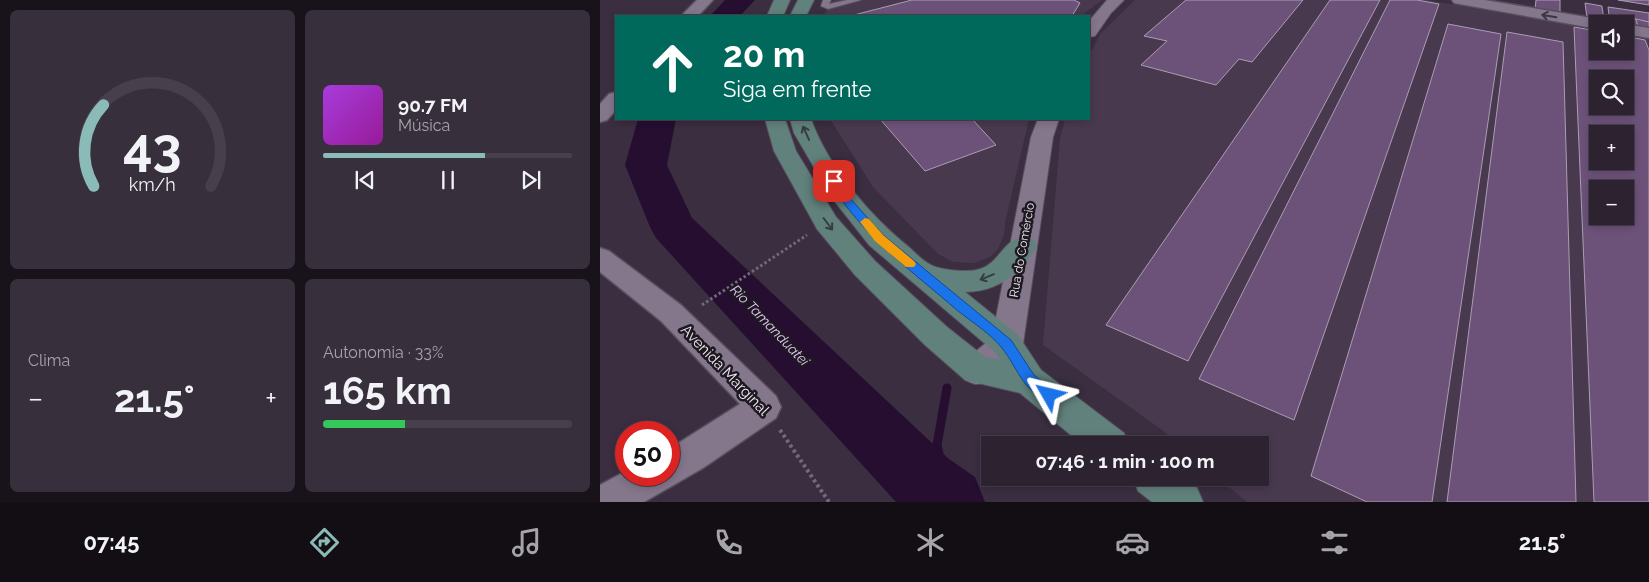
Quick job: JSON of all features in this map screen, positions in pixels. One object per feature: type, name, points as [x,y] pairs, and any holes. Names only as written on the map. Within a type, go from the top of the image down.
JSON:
[{"type":"main road","points":[[775,15],[782,0]]},
{"type":"main road","points":[[798,15],[806,0]]},
{"type":"main road","points":[[775,120],[785,151],[826,223],[865,268],[936,336],[977,370],[1029,380]]},
{"type":"main road","points":[[801,120],[805,133],[844,198],[879,238],[1007,344],[1029,380],[1101,436]]},
{"type":"main road","points":[[922,274],[969,283],[982,280],[1002,269],[1023,246]]},
{"type":"main road","points":[[1162,486],[1183,502]]},
{"type":"street","points":[[690,15],[706,0]]},
{"type":"street","points":[[1090,31],[1105,10],[1116,0]]},
{"type":"street","points":[[1459,0],[1589,22]]},
{"type":"street","points":[[1634,31],[1649,34]]},
{"type":"street","points":[[600,116],[615,99]]},
{"type":"street","name":"Rua do Comércio","points":[[1007,344],[1042,137],[1048,120]]},
{"type":"street","name":"Avenida Marginal","points":[[600,258],[671,313],[764,407]]},
{"type":"street","points":[[977,370],[1007,344]]},
{"type":"street","points":[[680,462],[764,407]]},
{"type":"street","points":[[607,502],[636,486]]},
{"type":"lane","points":[[827,0],[825,6],[828,7],[857,0]]},
{"type":"path","points":[[700,307],[800,240]]},
{"type":"path","name":"Avenida Marginal","points":[[764,407],[829,502]]},
{"type":"shaded area","points":[[833,0],[1102,0],[1082,15],[824,15]]},
{"type":"shaded area","points":[[1135,0],[1427,0],[1589,29],[1589,60],[1634,60],[1634,36],[1649,39],[1649,502],[1247,502],[1228,486],[1269,486],[1269,436],[1169,436],[1043,345],[1060,139],[1065,120],[1090,120],[1090,53],[1101,33]]},
{"type":"shaded area","points":[[831,120],[1029,120],[1005,223],[1004,235],[998,249],[990,257],[975,263],[953,262],[938,254],[873,187]]},
{"type":"building","points":[[912,0],[1074,0],[1080,3],[1073,15],[854,15]]},
{"type":"building","points":[[1186,0],[1303,0],[1252,62],[1239,59],[1216,85],[1141,65],[1167,41],[1144,36]]},
{"type":"building","points":[[1330,0],[1380,0],[1188,361],[1106,325]]},
{"type":"building","points":[[1390,0],[1417,0],[1439,4],[1294,420],[1199,379]]},
{"type":"building","points":[[1536,0],[1560,0],[1560,14],[1535,9]]},
{"type":"building","points":[[1618,0],[1649,0],[1649,5]]},
{"type":"building","points":[[1585,3],[1602,6],[1603,15],[1589,15],[1589,18],[1587,18]]},
{"type":"building","points":[[1608,7],[1649,13],[1649,22],[1634,19],[1634,15],[1609,15]]},
{"type":"building","points":[[1634,19],[1636,19],[1638,27],[1634,26]]},
{"type":"building","points":[[1636,19],[1649,22],[1649,29],[1638,27]]},
{"type":"building","points":[[1448,24],[1501,34],[1432,502],[1367,502],[1311,476]]},
{"type":"building","points":[[1574,27],[1589,30],[1589,60],[1634,60],[1634,38],[1645,40],[1649,50],[1649,502],[1594,502]]},
{"type":"building","points":[[1507,32],[1563,42],[1576,502],[1447,502]]},
{"type":"building","points":[[881,120],[973,120],[996,145],[925,171]]},
{"type":"waterway","name":"Rio Tamanduateí","points":[[725,15],[741,0]]},
{"type":"waterway","name":"Rio Tamanduateí","points":[[657,120],[646,165],[673,227],[925,483],[950,502]]},
{"type":"waterway","points":[[947,388],[937,445],[949,501]]},
{"type":"slow traffic","points":[[865,222],[879,238],[910,264]]},
{"type":"route","points":[[834,181],[844,198],[879,238],[966,312],[1007,344],[1029,380],[1049,395]]}]
